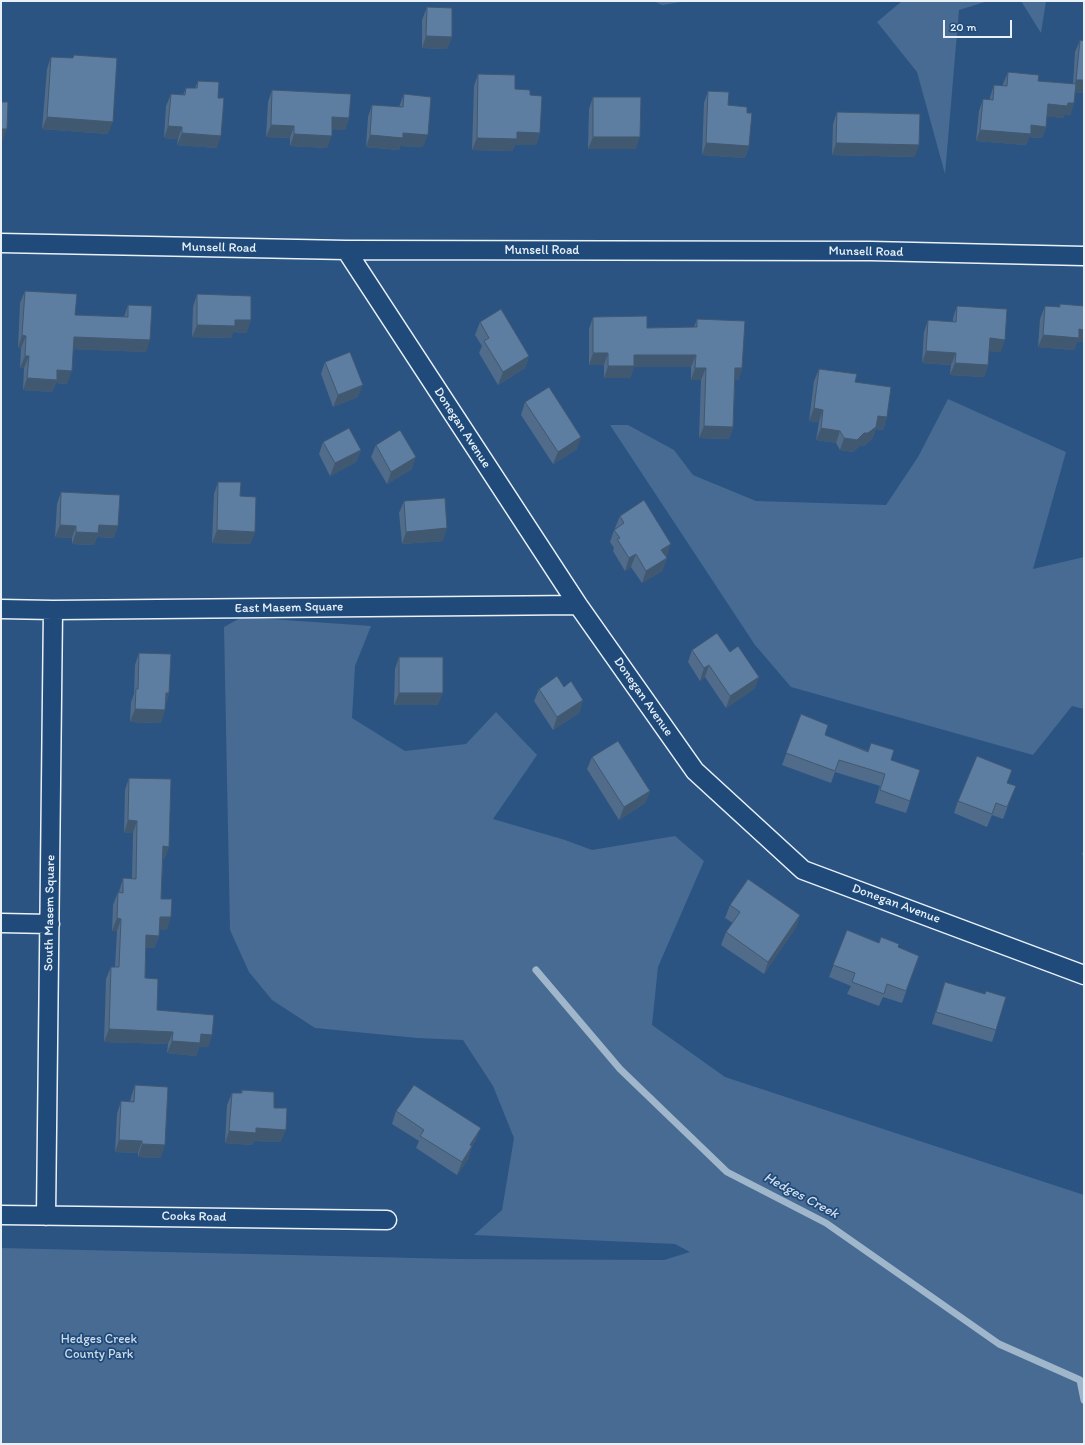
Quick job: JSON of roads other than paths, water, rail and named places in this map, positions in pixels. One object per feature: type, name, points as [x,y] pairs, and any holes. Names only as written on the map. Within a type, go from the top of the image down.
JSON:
[{"type":"street","name":"Munsell Road","points":[[1,244],[346,250],[871,251],[1084,256]]},
{"type":"street","name":"Donegan Avenue","points":[[346,250],[578,605],[695,771],[803,870],[1084,975]]},
{"type":"street","name":"East Masem Square","points":[[1,609],[53,610],[578,605]]},
{"type":"street","name":"South Masem Square","points":[[46,1216],[53,610]]},
{"type":"street","points":[[1,923],[50,924]]},
{"type":"street","name":"Cooks Road","points":[[1,1215],[387,1220]]},
{"type":"waterway","name":"Hedges Creek","points":[[536,970],[620,1069],[727,1172],[826,1223],[999,1344],[1080,1380],[1084,1400]]},
{"type":"park label","name":"Hedges Creek County Park","points":[[99,1348]]}]
